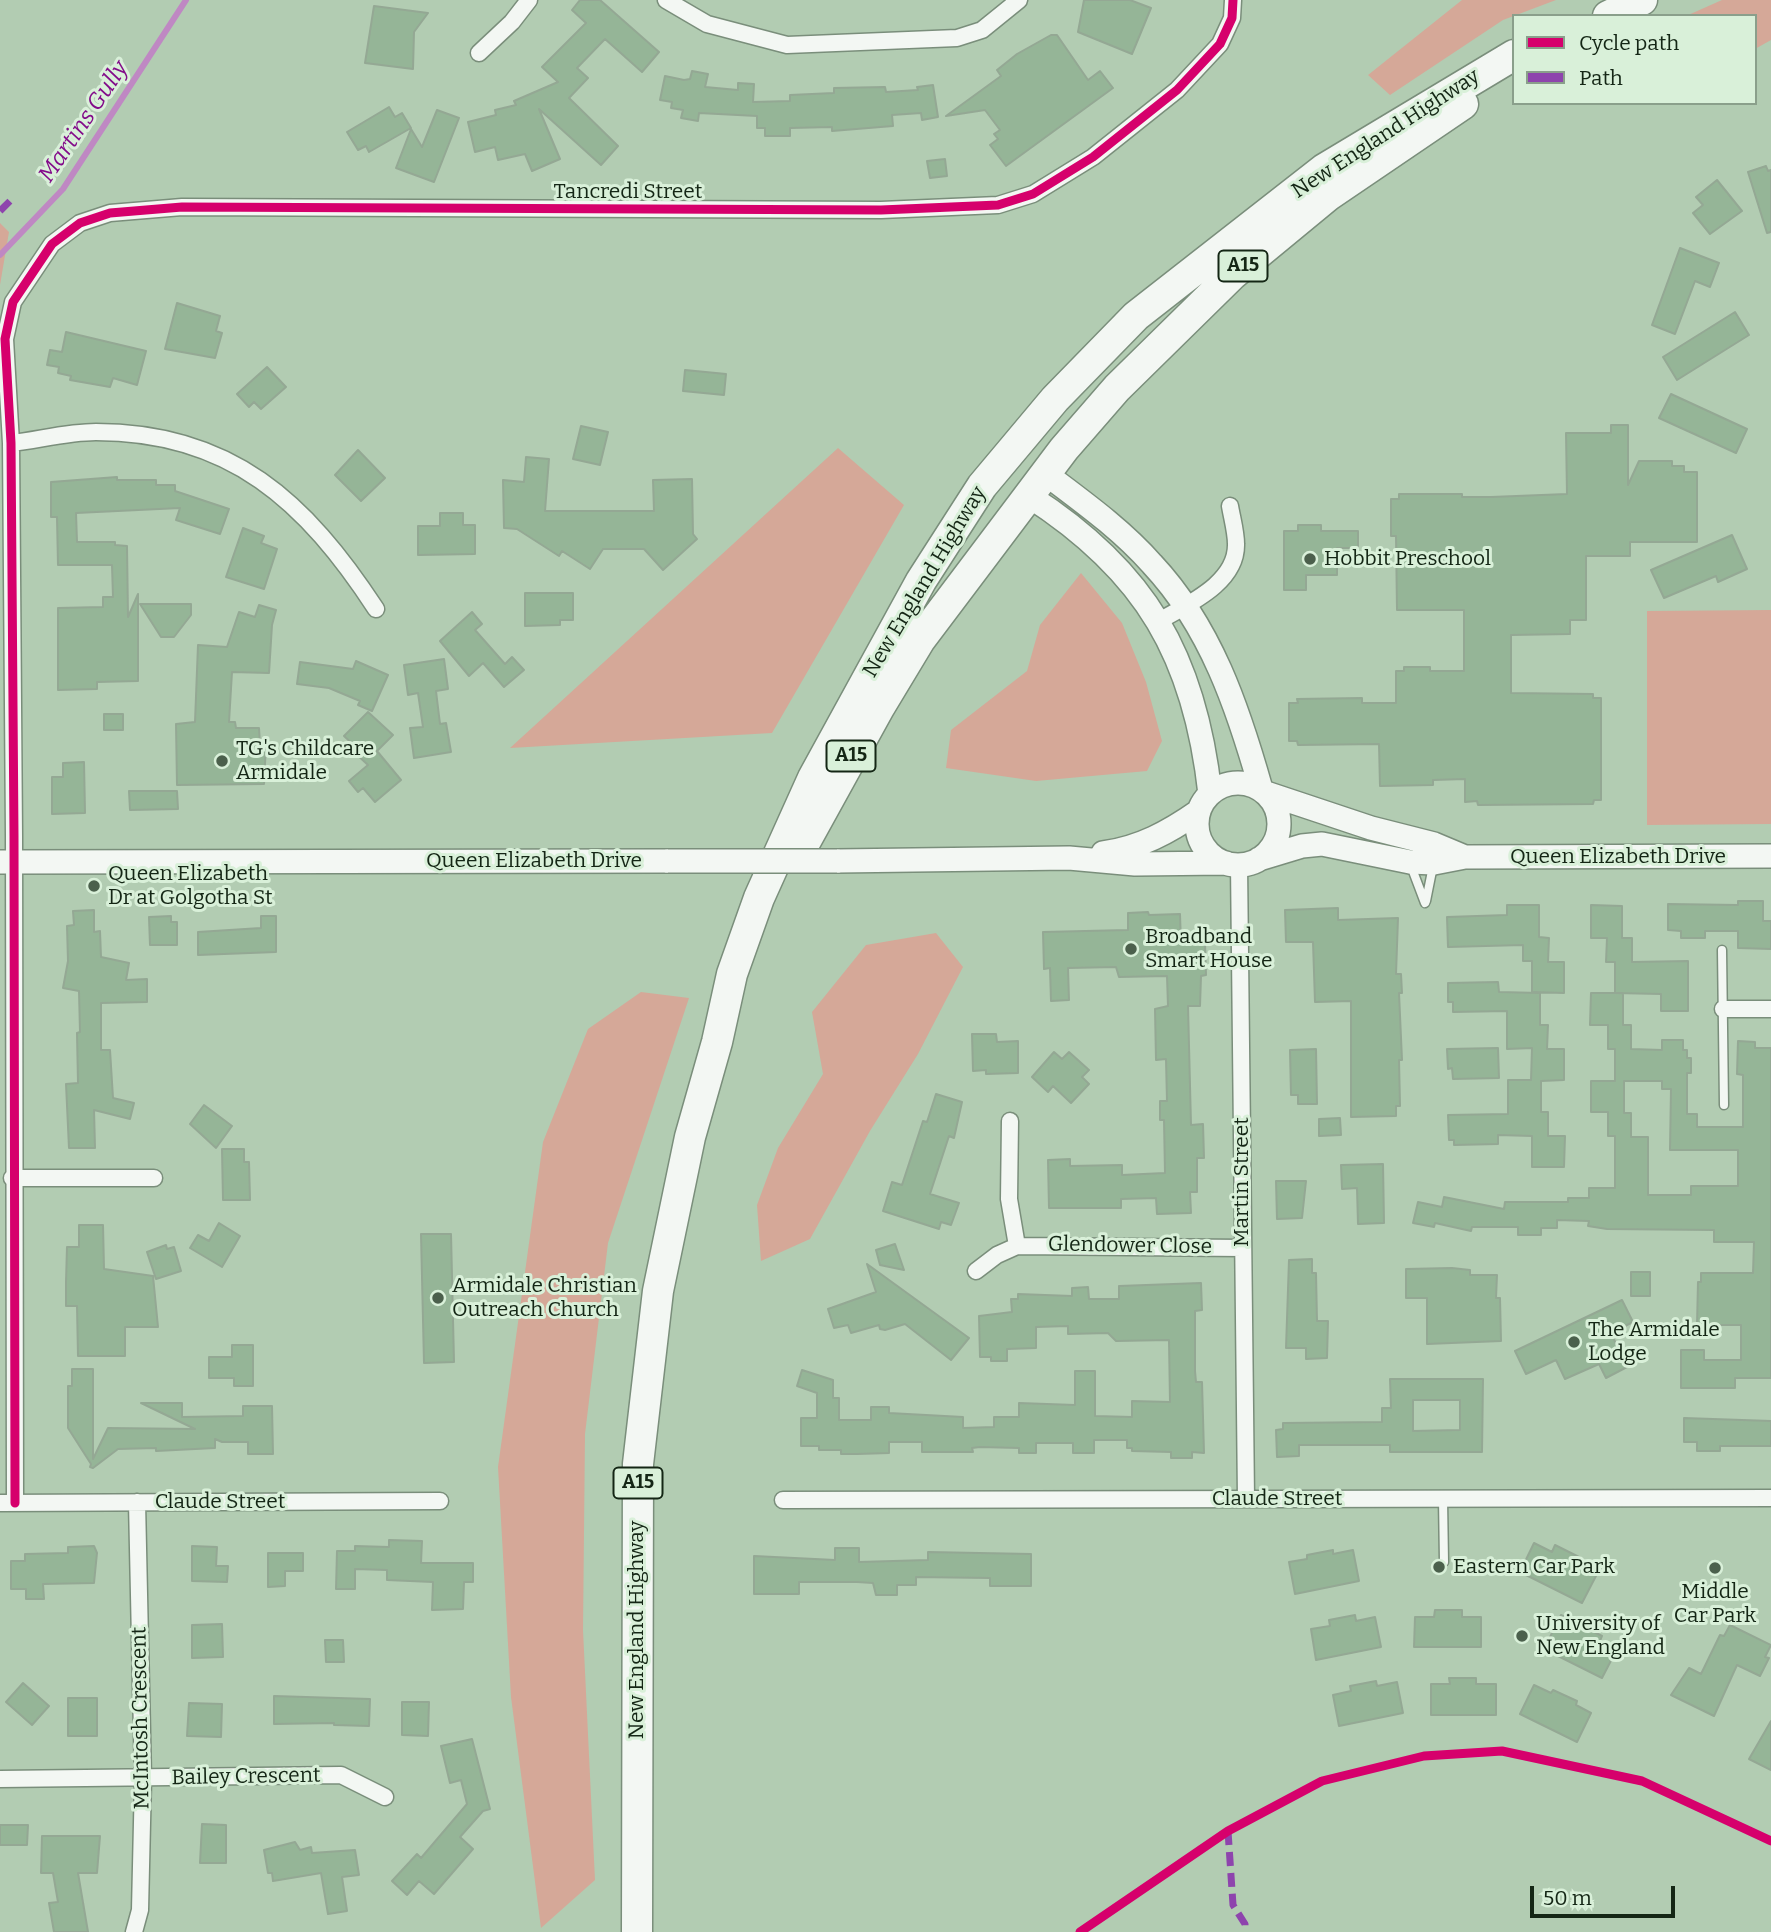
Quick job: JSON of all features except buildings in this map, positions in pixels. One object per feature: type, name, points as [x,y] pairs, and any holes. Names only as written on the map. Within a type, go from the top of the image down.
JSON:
[{"type":"highway","points":[[1612,14],[1642,0]]},
{"type":"highway","name":"New England Highway","points":[[637,1932],[638,1464],[658,1291],[690,1137],[717,1042],[732,974],[758,898],[813,778],[921,581],[982,486],[1055,399],[1136,316],[1194,267],[1324,169],[1388,127],[1512,56]]},
{"type":"highway","name":"New England Highway","points":[[717,1042],[771,915],[819,813],[920,640],[1035,483],[1117,388],[1232,275],[1329,195],[1512,73]]},
{"type":"highway","points":[[921,581],[948,556],[990,506],[1018,484],[1035,483],[1034,463],[1054,427],[1122,349],[1168,305],[1194,267]]},
{"type":"main road","points":[[1035,483],[1112,524],[1153,564],[1186,605],[1217,661],[1263,791],[1273,802],[1279,822],[1274,844],[1241,862],[1208,852],[1201,843],[1197,822],[1204,802],[1196,705],[1181,664],[1159,621],[1096,544],[1035,483]]},
{"type":"main road","points":[[1204,802],[1229,783],[1240,783],[1263,791]]},
{"type":"main road","name":"Queen Elizabeth Drive","points":[[1263,791],[1371,828],[1434,844],[1465,857]]},
{"type":"main road","name":"Queen Elizabeth Drive","points":[[1069,859],[1135,847],[1169,831],[1204,802]]},
{"type":"main road","name":"Queen Elizabeth Drive","points":[[7,862],[1069,859],[1135,864],[1241,862],[1302,846],[1322,844],[1410,862],[1434,863],[1465,857],[1771,856]]},
{"type":"street","points":[[479,52],[512,22],[529,0]]},
{"type":"street","points":[[666,0],[707,24],[787,45],[957,38],[982,30],[1019,0]]},
{"type":"street","name":"Tancredi Street","points":[[8,1503],[12,1178],[7,862],[11,443],[5,377],[8,327],[13,302],[52,244],[80,223],[110,213],[182,206],[881,210],[999,205],[1033,194],[1093,157],[1177,90],[1220,44],[1232,18],[1233,0]]},
{"type":"street","points":[[11,443],[94,432],[148,435],[203,449],[230,461],[271,485],[297,510],[355,577],[376,609]]},
{"type":"street","points":[[1159,621],[1186,605],[1229,571],[1236,545],[1230,506]]},
{"type":"street","name":"Martin Street","points":[[1241,862],[1246,1499]]},
{"type":"street","points":[[1723,1009],[1771,1009]]},
{"type":"street","name":"Glendower Close","points":[[1010,1121],[1009,1199],[1017,1246]]},
{"type":"street","points":[[12,1178],[155,1178]]},
{"type":"street","name":"Glendower Close","points":[[976,1271],[997,1255],[1017,1246],[1243,1248]]},
{"type":"street","name":"Claude Street","points":[[783,1500],[1771,1498]]},
{"type":"street","name":"Claude Street","points":[[8,1503],[440,1501]]},
{"type":"street","name":"McIntosh Crescent","points":[[134,1932],[140,1910],[143,1779],[137,1503]]},
{"type":"street","name":"Bailey Crescent","points":[[0,1779],[341,1775],[385,1797]]},
{"type":"lane","points":[[1410,862],[1426,903],[1434,863]]},
{"type":"lane","points":[[1722,950],[1724,1105]]},
{"type":"lane","points":[[1443,1499],[1444,1562]]},
{"type":"shaded area","points":[[1462,0],[1556,0],[1512,14],[1512,17],[1390,95],[1368,75]]},
{"type":"shaded area","points":[[1722,0],[1771,0],[1771,40],[1757,48],[1757,14],[1690,14]]},
{"type":"shaded area","points":[[0,223],[9,232],[0,285]]},
{"type":"shaded area","points":[[838,448],[904,505],[772,733],[510,748]]},
{"type":"shaded area","points":[[1081,573],[1122,623],[1146,682],[1162,741],[1147,771],[1036,781],[946,768],[951,730],[1027,671],[1040,625]]},
{"type":"shaded area","points":[[1771,610],[1771,824],[1647,825],[1647,611]]},
{"type":"shaded area","points":[[936,933],[963,967],[918,1054],[870,1131],[810,1239],[761,1261],[757,1205],[778,1148],[823,1074],[812,1012],[866,945]]},
{"type":"shaded area","points":[[641,992],[689,998],[608,1243],[585,1434],[583,1630],[595,1880],[541,1928],[511,1697],[498,1467],[543,1142],[588,1029]]},
{"type":"waterway","name":"Martins Gully","points":[[0,255],[63,189],[186,0]]},
{"type":"marked path","points":[[0,211],[12,199]]},
{"type":"marked path","points":[[1228,1831],[1233,1905],[1245,1924],[1245,1932]]},
{"type":"cycle path","points":[[15,1503],[11,443],[5,339],[13,302],[52,244],[80,223],[110,213],[182,207],[881,210],[998,205],[1033,194],[1093,157],[1177,90],[1220,44],[1232,18],[1233,0]]},
{"type":"cycle path","points":[[1080,1932],[1228,1831],[1322,1781],[1424,1756],[1502,1751],[1642,1781],[1771,1841]]},
{"type":"place","name":"Hobbit Preschool","points":[[1310,559]]},
{"type":"place","name":"TG's Childcare Armidale","points":[[222,761]]},
{"type":"place","name":"Queen Elizabeth Dr at Golgotha St","points":[[94,886]]},
{"type":"place","name":"Broadband Smart House","points":[[1131,949]]},
{"type":"place","name":"Armidale Christian Outreach Church","points":[[438,1298]]},
{"type":"place","name":"The Armidale Lodge","points":[[1574,1342]]},
{"type":"place","name":"Eastern Car Park","points":[[1439,1567]]},
{"type":"place","name":"Middle Car Park","points":[[1715,1568]]},
{"type":"place","name":"University of New England","points":[[1522,1636]]}]
